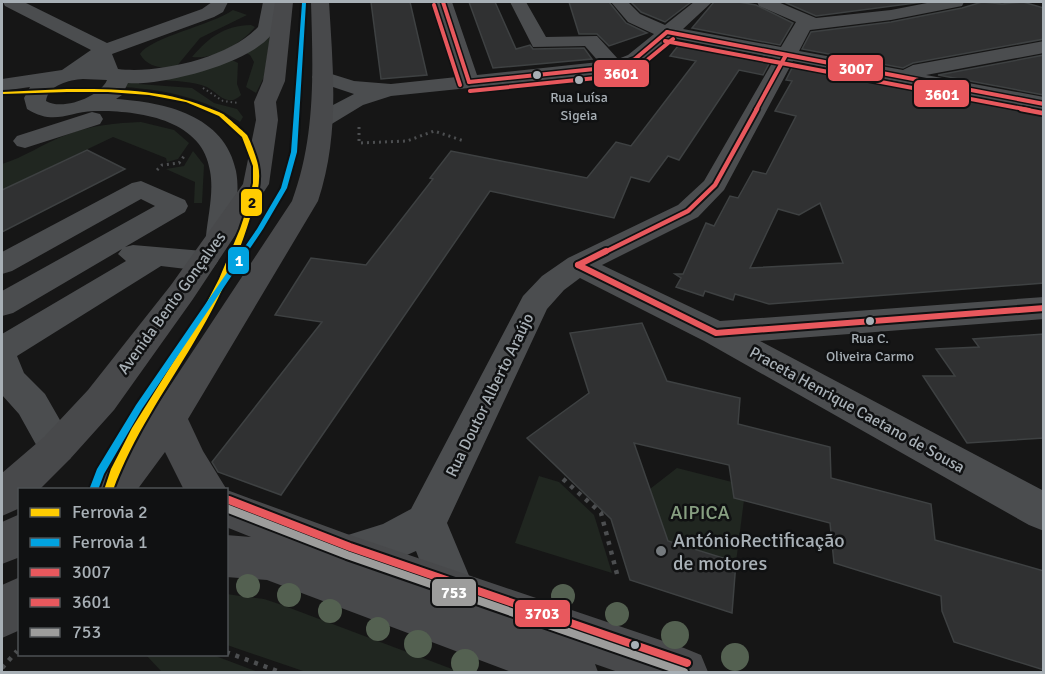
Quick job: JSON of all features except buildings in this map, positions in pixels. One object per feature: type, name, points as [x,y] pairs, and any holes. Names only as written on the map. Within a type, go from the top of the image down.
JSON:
[{"type":"main road","name":"Avenida Bento Gonçalves","points":[[8,482],[57,448],[101,400],[203,261],[256,184],[267,120],[265,102],[274,81],[284,2]]},
{"type":"main road","points":[[114,488],[170,418],[305,201],[316,175],[325,96],[322,77],[320,2]]},
{"type":"main road","points":[[170,418],[188,462],[206,488]]},
{"type":"main road","points":[[228,509],[347,555],[684,672]]},
{"type":"main road","points":[[2,544],[18,535]]},
{"type":"main road","points":[[228,556],[267,559],[574,672]]},
{"type":"main road","points":[[2,615],[18,601]]},
{"type":"street","points":[[2,153],[114,90],[118,80],[102,51],[91,40],[11,2]]},
{"type":"street","points":[[29,138],[43,117],[34,101],[38,92],[102,51],[208,13],[217,8],[220,2]]},
{"type":"street","points":[[2,85],[92,70],[113,74],[160,76],[198,66],[249,44],[267,28],[271,2]]},
{"type":"street","points":[[443,2],[469,82]]},
{"type":"street","points":[[518,2],[540,44],[590,40],[614,67]]},
{"type":"street","points":[[619,2],[626,12],[639,22],[667,32],[1044,104]]},
{"type":"street","points":[[322,120],[355,100],[391,90],[614,67],[635,59],[704,2]]},
{"type":"street","points":[[765,2],[810,22],[891,15],[956,2]]},
{"type":"street","name":"Rua Doutor Alberto Araújo","points":[[426,523],[534,304],[553,283],[578,266],[688,211],[715,185],[801,27],[810,22]]},
{"type":"street","points":[[892,75],[1044,47]]},
{"type":"street","points":[[322,77],[352,87],[391,90]]},
{"type":"street","points":[[39,108],[58,110],[113,105],[160,111],[194,126],[209,140],[223,169],[220,236]]},
{"type":"street","points":[[29,138],[100,117],[160,111]]},
{"type":"street","points":[[2,264],[141,189],[175,206],[2,305]]},
{"type":"street","points":[[98,250],[203,261]]},
{"type":"street","points":[[2,349],[154,257]]},
{"type":"street","name":"Praceta Henrique Caetano de Sousa","points":[[578,266],[716,333],[1044,512]]},
{"type":"street","points":[[716,333],[1044,308]]},
{"type":"street","points":[[2,360],[9,380],[32,404],[57,448]]},
{"type":"street","name":"Praceta Henrique Caetano de Sousa","points":[[999,487],[1044,487]]},
{"type":"street","points":[[347,555],[391,542],[426,523],[453,590]]},
{"type":"path","points":[[359,143],[407,141],[434,131],[464,141]]},
{"type":"path","points":[[141,189],[162,165],[179,163],[193,145],[209,140]]},
{"type":"path","points":[[563,479],[601,513],[617,574]]},
{"type":"path","points":[[2,669],[18,650]]},
{"type":"path","points":[[228,653],[280,672]]},
{"type":"green space","points":[[233,10],[247,15],[200,38],[176,67],[155,66],[147,62],[140,54],[156,42]]},
{"type":"green space","points":[[251,25],[255,27],[227,49],[209,56],[192,57],[205,44],[225,30]]},
{"type":"green space","points":[[271,31],[264,77],[256,93],[246,87],[254,62],[250,55],[242,51]]},
{"type":"green space","points":[[228,58],[238,63],[237,84],[241,95],[233,100],[225,99],[201,85],[159,80]]},
{"type":"green space","points":[[126,80],[139,80],[139,84],[192,88],[214,103],[237,109],[243,117],[240,122],[199,101],[155,90],[124,87]]},
{"type":"green space","points":[[141,122],[174,130],[189,143],[178,159],[167,162],[166,158],[113,137],[2,190],[2,164],[75,132],[104,125]]},
{"type":"green space","points":[[193,151],[204,165],[202,203],[194,203],[195,182],[166,169],[184,166]]},
{"type":"green space","name":"AIPICA","points":[[677,468],[732,482],[734,498],[744,500],[736,562],[668,541],[650,489]]},
{"type":"green space","points":[[539,476],[559,482],[594,515],[612,573],[515,543]]},
{"type":"green space","points":[[228,594],[264,599],[282,605],[460,672],[306,672],[228,645]]},
{"type":"green space","points":[[147,656],[216,656],[258,672],[162,672]]},
{"type":"rail line","name":"1","points":[[94,488],[100,472],[139,407],[260,229],[284,188],[294,152],[304,3]]},
{"type":"rail line","name":"2","points":[[2,93],[108,90],[187,101],[220,115],[244,136],[256,166],[256,183],[251,205],[223,279],[192,339],[135,431],[109,488]]},
{"type":"transit line","name":"3007","points":[[443,2],[469,82]]},
{"type":"transit line","name":"3601","points":[[434,5],[460,85]]},
{"type":"transit line","name":"3007","points":[[667,32],[1044,104]]},
{"type":"transit line","name":"3007","points":[[469,82],[614,67],[635,59],[667,32]]},
{"type":"transit line","name":"3601","points":[[470,91],[616,76],[640,66],[673,39]]},
{"type":"transit line","name":"3601","points":[[665,41],[1042,113]]},
{"type":"transit line","name":"3007","points":[[578,265],[688,211],[715,185],[786,55]]},
{"type":"transit line","name":"3007","points":[[578,265],[716,333],[1044,308]]},
{"type":"transit line","name":"3703","points":[[229,500],[350,547],[687,663]]},
{"type":"transit line","name":"753","points":[[228,509],[347,555],[684,672]]},
{"type":"place","name":"Rua Luísa Sigeia","points":[[579,80]]},
{"type":"place","name":"Rua C. Oliveira Carmo","points":[[870,321]]},
{"type":"place","name":"AntónioRectificação de motores","points":[[661,551]]}]
